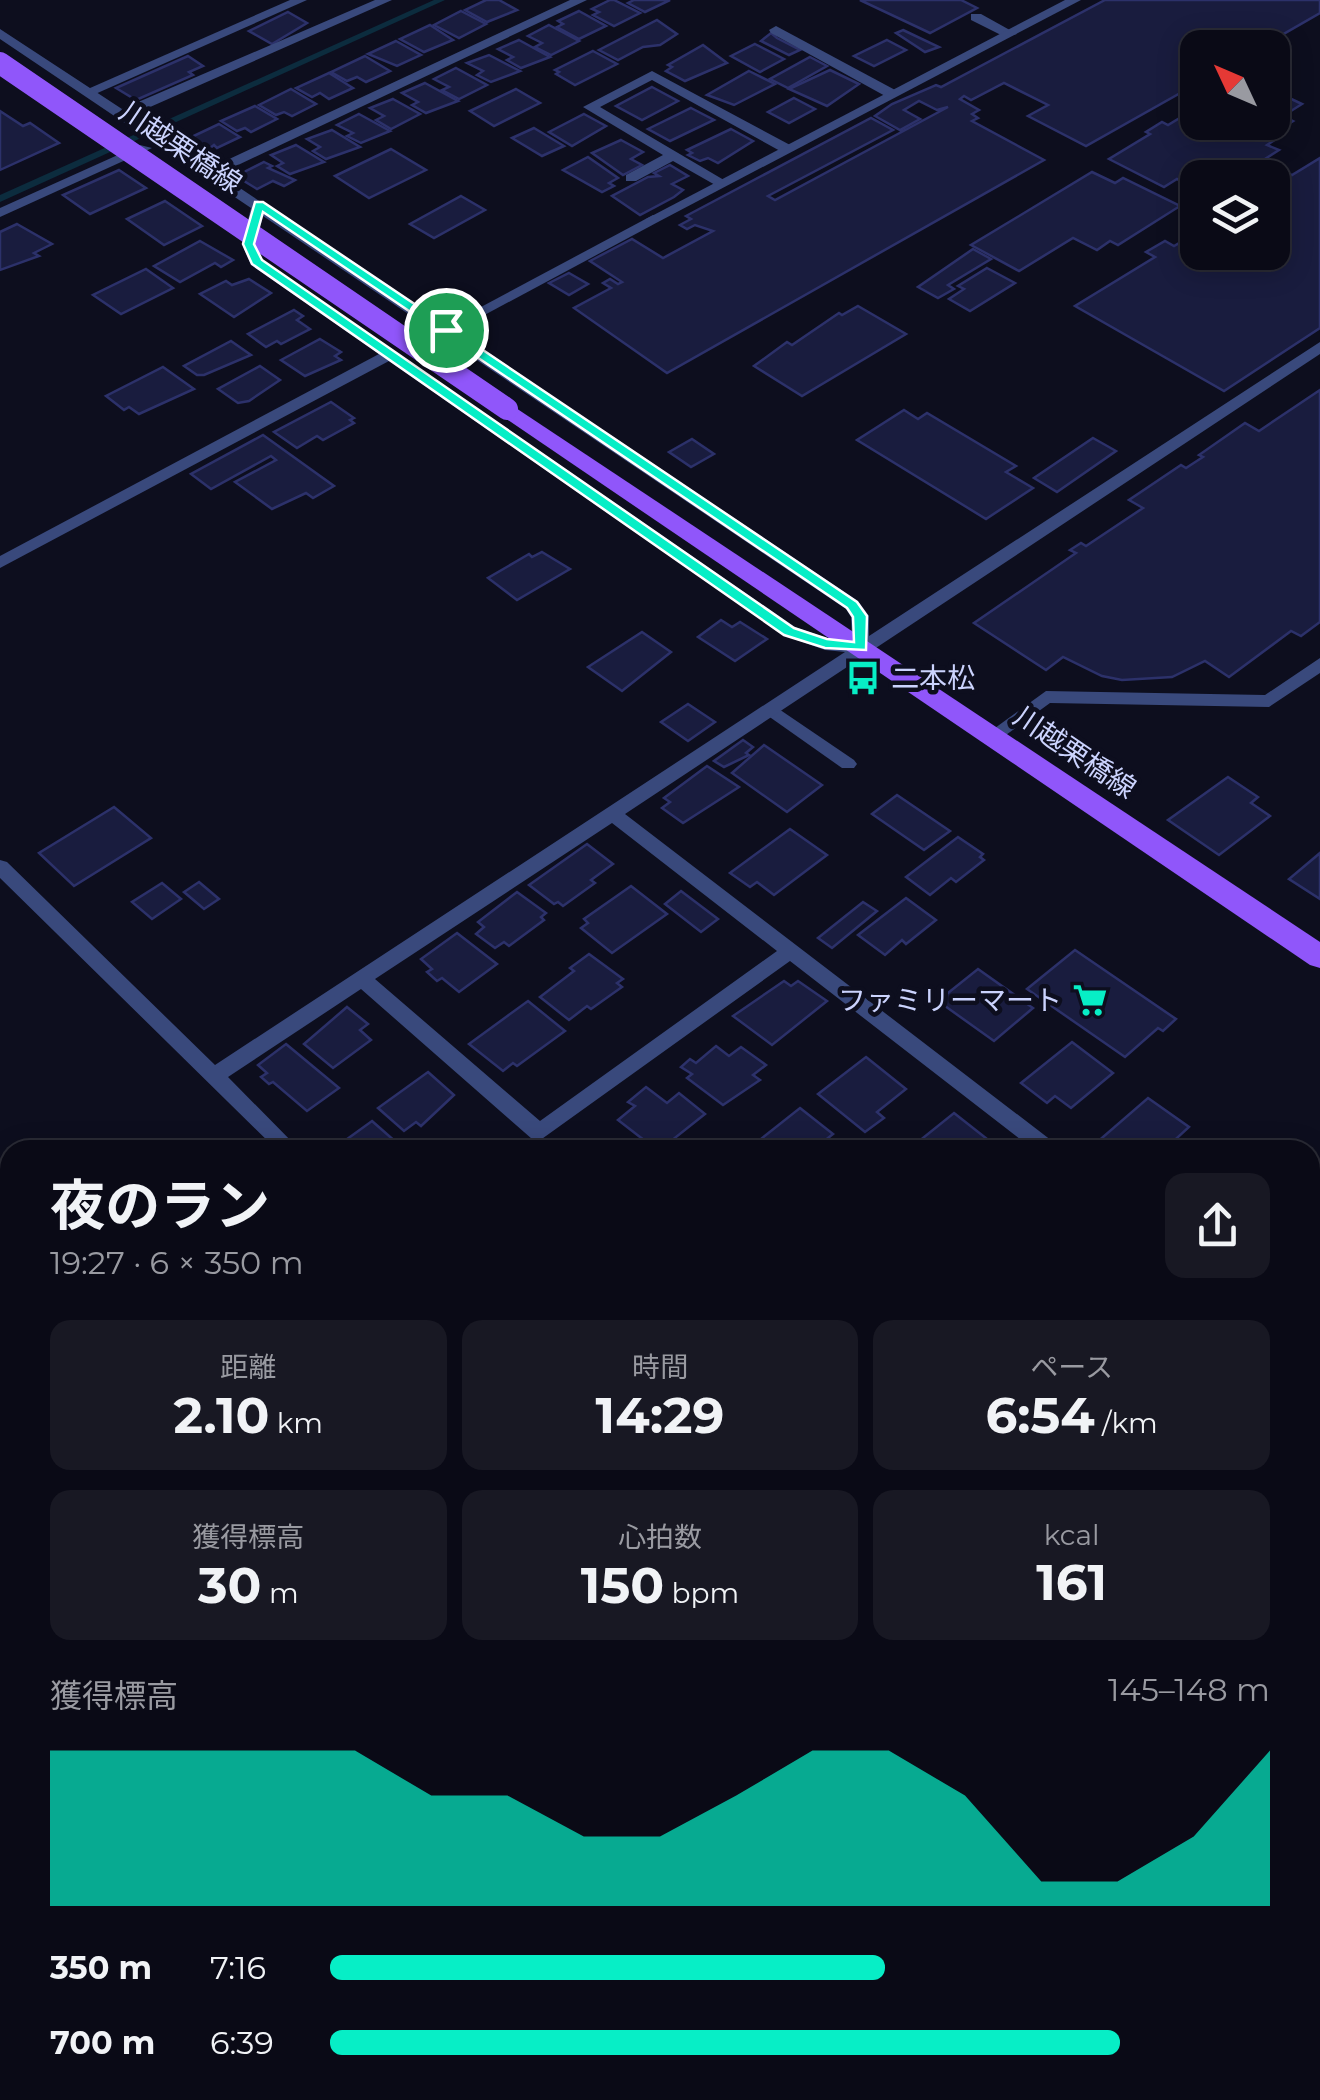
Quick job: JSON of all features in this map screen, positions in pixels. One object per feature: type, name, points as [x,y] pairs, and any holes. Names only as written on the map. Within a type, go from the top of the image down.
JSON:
[{"type":"main road","name":"川越栗橋線","points":[[0,63],[1320,957]]},
{"type":"street","points":[[88,92],[301,0]]},
{"type":"street","points":[[120,115],[386,0]]},
{"type":"street","points":[[210,173],[581,0]]},
{"type":"street","points":[[446,330],[1071,1]]},
{"type":"street","points":[[976,17],[1010,34]]},
{"type":"street","points":[[776,30],[892,94]]},
{"type":"street","points":[[0,33],[852,605],[860,616],[861,647]]},
{"type":"street","points":[[722,183],[590,107],[652,75],[786,150]]},
{"type":"street","points":[[0,213],[160,142]]},
{"type":"street","points":[[631,178],[674,156]]},
{"type":"street","points":[[259,204],[248,244],[256,262],[789,631],[825,644],[861,647]]},
{"type":"street","points":[[212,1076],[614,816],[861,647],[1320,347]]},
{"type":"street","points":[[0,562],[388,356]]},
{"type":"street","points":[[993,736],[1046,698],[1269,701],[1320,664]]},
{"type":"street","points":[[770,708],[848,764]]},
{"type":"street","points":[[614,816],[1036,1140]]},
{"type":"street","points":[[0,867],[279,1140]]},
{"type":"street","points":[[362,980],[539,1133],[792,950]]},
{"type":"building","points":[[486,0],[499,0],[517,10],[487,22],[465,10]]},
{"type":"building","points":[[610,0],[640,13],[614,26],[593,15],[599,12],[592,9]]},
{"type":"building","points":[[670,0],[645,12],[628,3]]},
{"type":"building","points":[[860,0],[961,0],[977,8],[930,33]]},
{"type":"building","points":[[1105,0],[1320,0],[1320,13],[1290,30],[1180,30],[1180,93],[1086,146],[1028,116],[1048,105],[1004,83],[971,100],[964,96],[960,99],[979,110],[972,114],[978,118],[972,121],[1044,160],[667,373],[574,308],[611,288],[603,283],[610,279],[622,282],[590,261],[632,239],[663,258],[713,231],[695,225],[687,229],[680,225],[691,219],[686,216],[871,118],[893,130],[768,196],[775,200],[948,107],[937,110],[919,101],[904,110],[920,119],[900,130],[875,116],[892,104],[936,85],[941,87]]},
{"type":"building","points":[[461,11],[486,24],[459,38],[434,25]]},
{"type":"building","points":[[579,11],[606,26],[579,39],[557,27],[563,24],[558,21]]},
{"type":"building","points":[[288,12],[307,23],[272,44],[249,31]]},
{"type":"building","points":[[657,20],[677,34],[660,45],[643,47],[618,60],[599,50]]},
{"type":"building","points":[[430,25],[453,40],[424,52],[400,39]]},
{"type":"building","points":[[549,25],[579,41],[551,55],[535,47],[542,43],[528,36]]},
{"type":"building","points":[[903,30],[939,47],[925,52],[896,33]]},
{"type":"building","points":[[771,33],[800,50],[789,55],[761,41]]},
{"type":"building","points":[[519,40],[550,57],[521,68],[507,60],[513,57],[498,49]]},
{"type":"building","points":[[887,40],[906,50],[874,66],[854,56]]},
{"type":"building","points":[[396,41],[421,55],[397,66],[368,54]]},
{"type":"building","points":[[755,44],[784,59],[760,72],[731,56]]},
{"type":"building","points":[[703,45],[727,63],[685,81],[666,71],[672,67],[668,65]]},
{"type":"building","points":[[593,51],[617,64],[575,85],[556,74],[559,72],[555,70]]},
{"type":"building","points":[[489,55],[520,71],[491,82],[477,75],[483,71],[467,63]]},
{"type":"building","points":[[188,56],[203,66],[189,72],[193,75],[136,100],[116,88]]},
{"type":"building","points":[[365,56],[390,71],[366,82],[357,77],[347,81],[331,72]]},
{"type":"building","points":[[810,57],[827,66],[788,88],[770,79]]},
{"type":"building","points":[[456,68],[487,85],[459,99],[442,90],[449,87],[434,79]]},
{"type":"building","points":[[830,70],[859,84],[827,106],[789,89]]},
{"type":"building","points":[[749,71],[775,84],[734,105],[707,95]]},
{"type":"building","points":[[329,73],[353,88],[329,99],[320,93],[312,97],[296,88]]},
{"type":"building","points":[[425,83],[458,101],[426,113],[412,105],[418,102],[402,93]]},
{"type":"building","points":[[652,87],[678,101],[642,120],[616,106]]},
{"type":"building","points":[[291,89],[316,104],[292,116],[284,112],[276,115],[259,105]]},
{"type":"building","points":[[516,89],[540,103],[494,126],[470,111]]},
{"type":"building","points":[[794,98],[815,109],[789,123],[768,112]]},
{"type":"building","points":[[1290,98],[1302,104],[1290,112]]},
{"type":"building","points":[[393,99],[420,114],[391,129],[376,120],[384,116],[370,108]]},
{"type":"building","points":[[255,106],[277,119],[251,132],[245,128],[237,131],[221,121]]},
{"type":"building","points":[[691,108],[714,120],[670,141],[648,129]]},
{"type":"building","points":[[0,111],[23,126],[30,123],[59,143],[0,170]]},
{"type":"building","points":[[359,114],[390,131],[361,143],[347,136],[353,133],[337,125]]},
{"type":"building","points":[[584,114],[606,126],[572,146],[549,132]]},
{"type":"building","points":[[1180,118],[1180,140],[1274,140],[1267,145],[1279,150],[1263,160],[1180,160],[1180,180],[1164,187],[1109,159],[1162,122],[1168,125]]},
{"type":"building","points":[[219,124],[240,137],[217,148],[214,145],[201,155],[181,142]]},
{"type":"building","points":[[534,128],[564,146],[542,156],[512,138]]},
{"type":"building","points":[[731,129],[753,141],[718,163],[688,155],[692,153],[687,150]]},
{"type":"building","points":[[332,130],[360,147],[326,159],[313,151],[320,147],[307,139]]},
{"type":"building","points":[[621,140],[643,152],[631,159],[642,165],[623,175],[592,153]]},
{"type":"building","points":[[296,145],[324,162],[290,174],[277,166],[283,163],[271,155]]},
{"type":"building","points":[[391,149],[426,170],[369,198],[335,176]]},
{"type":"building","points":[[588,157],[618,178],[609,183],[614,186],[602,192],[563,170]]},
{"type":"building","points":[[1320,158],[1320,328],[1224,391],[1075,306],[1155,257],[1146,252],[1165,241],[1174,246],[1180,242],[1180,270],[1290,270],[1292,175]]},
{"type":"building","points":[[264,162],[272,166],[268,168],[295,180],[284,186],[273,181],[257,189],[236,176]]},
{"type":"building","points":[[670,165],[688,176],[672,184],[683,190],[674,197],[640,215],[612,196],[648,177],[659,176],[654,173]]},
{"type":"building","points":[[119,170],[146,188],[90,214],[63,195]]},
{"type":"building","points":[[1092,172],[1115,183],[1123,178],[1180,206],[1118,245],[1110,241],[1097,250],[1073,238],[1019,271],[971,245]]},
{"type":"building","points":[[461,196],[485,210],[434,238],[410,224]]},
{"type":"building","points":[[165,201],[202,226],[164,245],[127,219]]},
{"type":"building","points":[[17,224],[52,244],[34,253],[39,256],[0,270],[0,232]]},
{"type":"building","points":[[200,241],[233,260],[221,267],[215,263],[180,282],[154,266]]},
{"type":"building","points":[[973,249],[991,259],[948,285],[954,289],[938,298],[918,287]]},
{"type":"building","points":[[987,268],[1015,283],[970,311],[949,299],[964,289],[958,286]]},
{"type":"building","points":[[146,269],[173,288],[121,314],[93,295]]},
{"type":"building","points":[[569,273],[588,284],[569,295],[549,283]]},
{"type":"building","points":[[249,279],[271,293],[234,317],[200,294],[226,281],[232,285]]},
{"type":"building","points":[[858,306],[906,334],[802,396],[754,366],[787,342],[792,345],[839,313]]},
{"type":"building","points":[[294,310],[303,316],[297,320],[310,329],[266,347],[248,334]]},
{"type":"building","points":[[320,339],[341,352],[335,356],[341,360],[305,376],[281,360]]},
{"type":"building","points":[[231,341],[251,355],[204,375],[184,366]]},
{"type":"building","points":[[260,366],[280,380],[249,401],[238,403],[218,389]]},
{"type":"building","points":[[163,367],[194,389],[139,414],[129,407],[124,410],[106,396]]},
{"type":"building","points":[[1320,390],[1320,622],[1301,636],[1291,631],[1229,677],[1205,661],[1172,677],[1122,680],[1102,676],[1063,657],[1046,670],[974,623],[1076,553],[1070,550],[1081,543],[1086,546],[1143,508],[1129,500],[1181,465],[1186,468],[1203,457],[1199,455],[1245,423],[1259,431]]},
{"type":"building","points":[[331,402],[354,418],[350,420],[354,423],[323,440],[317,436],[297,448],[274,432]]},
{"type":"building","points":[[904,410],[918,419],[927,413],[1016,466],[1006,472],[1033,488],[986,519],[857,440]]},
{"type":"building","points":[[263,435],[334,486],[313,498],[306,493],[272,509],[235,482],[276,460],[271,456],[211,489],[191,474]]},
{"type":"building","points":[[1093,438],[1116,451],[1057,492],[1034,478]]},
{"type":"building","points":[[692,439],[714,454],[691,467],[669,452]]},
{"type":"building","points":[[542,552],[570,569],[517,600],[488,578],[529,554],[532,557]]},
{"type":"building","points":[[721,620],[732,627],[740,622],[767,639],[735,661],[698,637]]},
{"type":"building","points":[[642,632],[671,652],[622,691],[588,667]]},
{"type":"building","points":[[688,704],[715,722],[688,741],[661,722]]},
{"type":"building","points":[[743,740],[753,747],[746,753],[749,755],[724,767],[714,761]]},
{"type":"building","points":[[764,745],[822,785],[787,812],[732,773]]},
{"type":"building","points":[[707,766],[739,787],[683,823],[662,808],[670,802],[664,798]]},
{"type":"building","points":[[1228,777],[1258,797],[1251,803],[1270,816],[1219,855],[1168,820]]},
{"type":"building","points":[[897,795],[950,831],[924,850],[872,814]]},
{"type":"building","points":[[114,807],[151,838],[74,886],[39,853]]},
{"type":"building","points":[[790,829],[827,855],[774,895],[757,882],[750,887],[730,873]]},
{"type":"building","points":[[958,837],[983,854],[980,857],[984,860],[956,882],[951,878],[930,895],[906,877]]},
{"type":"building","points":[[587,844],[613,864],[563,906],[554,904],[529,885]]},
{"type":"building","points":[[1320,853],[1320,899],[1289,879]]},
{"type":"building","points":[[199,882],[219,899],[204,909],[184,892]]},
{"type":"building","points":[[162,883],[181,899],[152,919],[132,902]]},
{"type":"building","points":[[631,886],[667,914],[612,953],[581,928],[588,923],[584,919]]},
{"type":"building","points":[[681,891],[718,919],[701,932],[665,904]]},
{"type":"building","points":[[517,892],[546,913],[541,917],[544,920],[509,946],[504,942],[495,948],[476,934],[484,927],[478,922]]},
{"type":"building","points":[[906,898],[936,920],[885,955],[858,935]]},
{"type":"building","points":[[863,902],[877,911],[832,948],[818,938]]},
{"type":"building","points":[[457,933],[497,964],[459,992],[442,978],[437,981],[427,972],[432,969],[421,959]]},
{"type":"building","points":[[1075,950],[1176,1019],[1163,1031],[1158,1028],[1125,1057],[1027,989]]},
{"type":"building","points":[[589,954],[623,979],[617,983],[622,987],[569,1020],[540,997]]},
{"type":"building","points":[[978,969],[1033,1008],[994,1041],[938,1001]]},
{"type":"building","points":[[784,981],[791,986],[798,981],[827,1001],[772,1045],[733,1016]]},
{"type":"building","points":[[528,1001],[565,1031],[517,1066],[513,1063],[503,1071],[469,1044]]},
{"type":"building","points":[[347,1007],[368,1024],[360,1030],[371,1040],[333,1068],[304,1044]]},
{"type":"building","points":[[1072,1042],[1113,1073],[1071,1108],[1055,1096],[1047,1103],[1021,1083]]},
{"type":"building","points":[[286,1044],[339,1088],[307,1111],[273,1082],[269,1084],[261,1077],[267,1073],[258,1065]]},
{"type":"building","points":[[716,1046],[729,1056],[741,1047],[766,1065],[753,1075],[760,1080],[723,1105],[687,1078],[692,1074],[681,1067],[690,1059],[696,1063]]},
{"type":"building","points":[[866,1057],[906,1089],[877,1112],[884,1118],[865,1132],[818,1094]]},
{"type":"building","points":[[428,1072],[454,1095],[421,1126],[416,1122],[404,1131],[378,1108]]},
{"type":"building","points":[[646,1087],[667,1103],[679,1093],[705,1114],[672,1140],[644,1140],[618,1120],[635,1106],[628,1102]]},
{"type":"building","points":[[1148,1098],[1189,1127],[1175,1140],[1100,1140]]},
{"type":"building","points":[[800,1108],[833,1134],[826,1140],[760,1140]]},
{"type":"building","points":[[954,1113],[988,1140],[920,1140]]},
{"type":"building","points":[[372,1121],[394,1140],[346,1140]]},
{"type":"waterway","points":[[0,199],[441,0]]},
{"type":"place","name":"二本松","points":[[863,678]]},
{"type":"place","name":"ファミリーマート","points":[[1090,1000]]},
{"type":"route","points":[[259,204],[446,330],[852,605],[860,616],[861,647],[825,644],[789,631],[256,262],[248,244],[259,204]]}]
